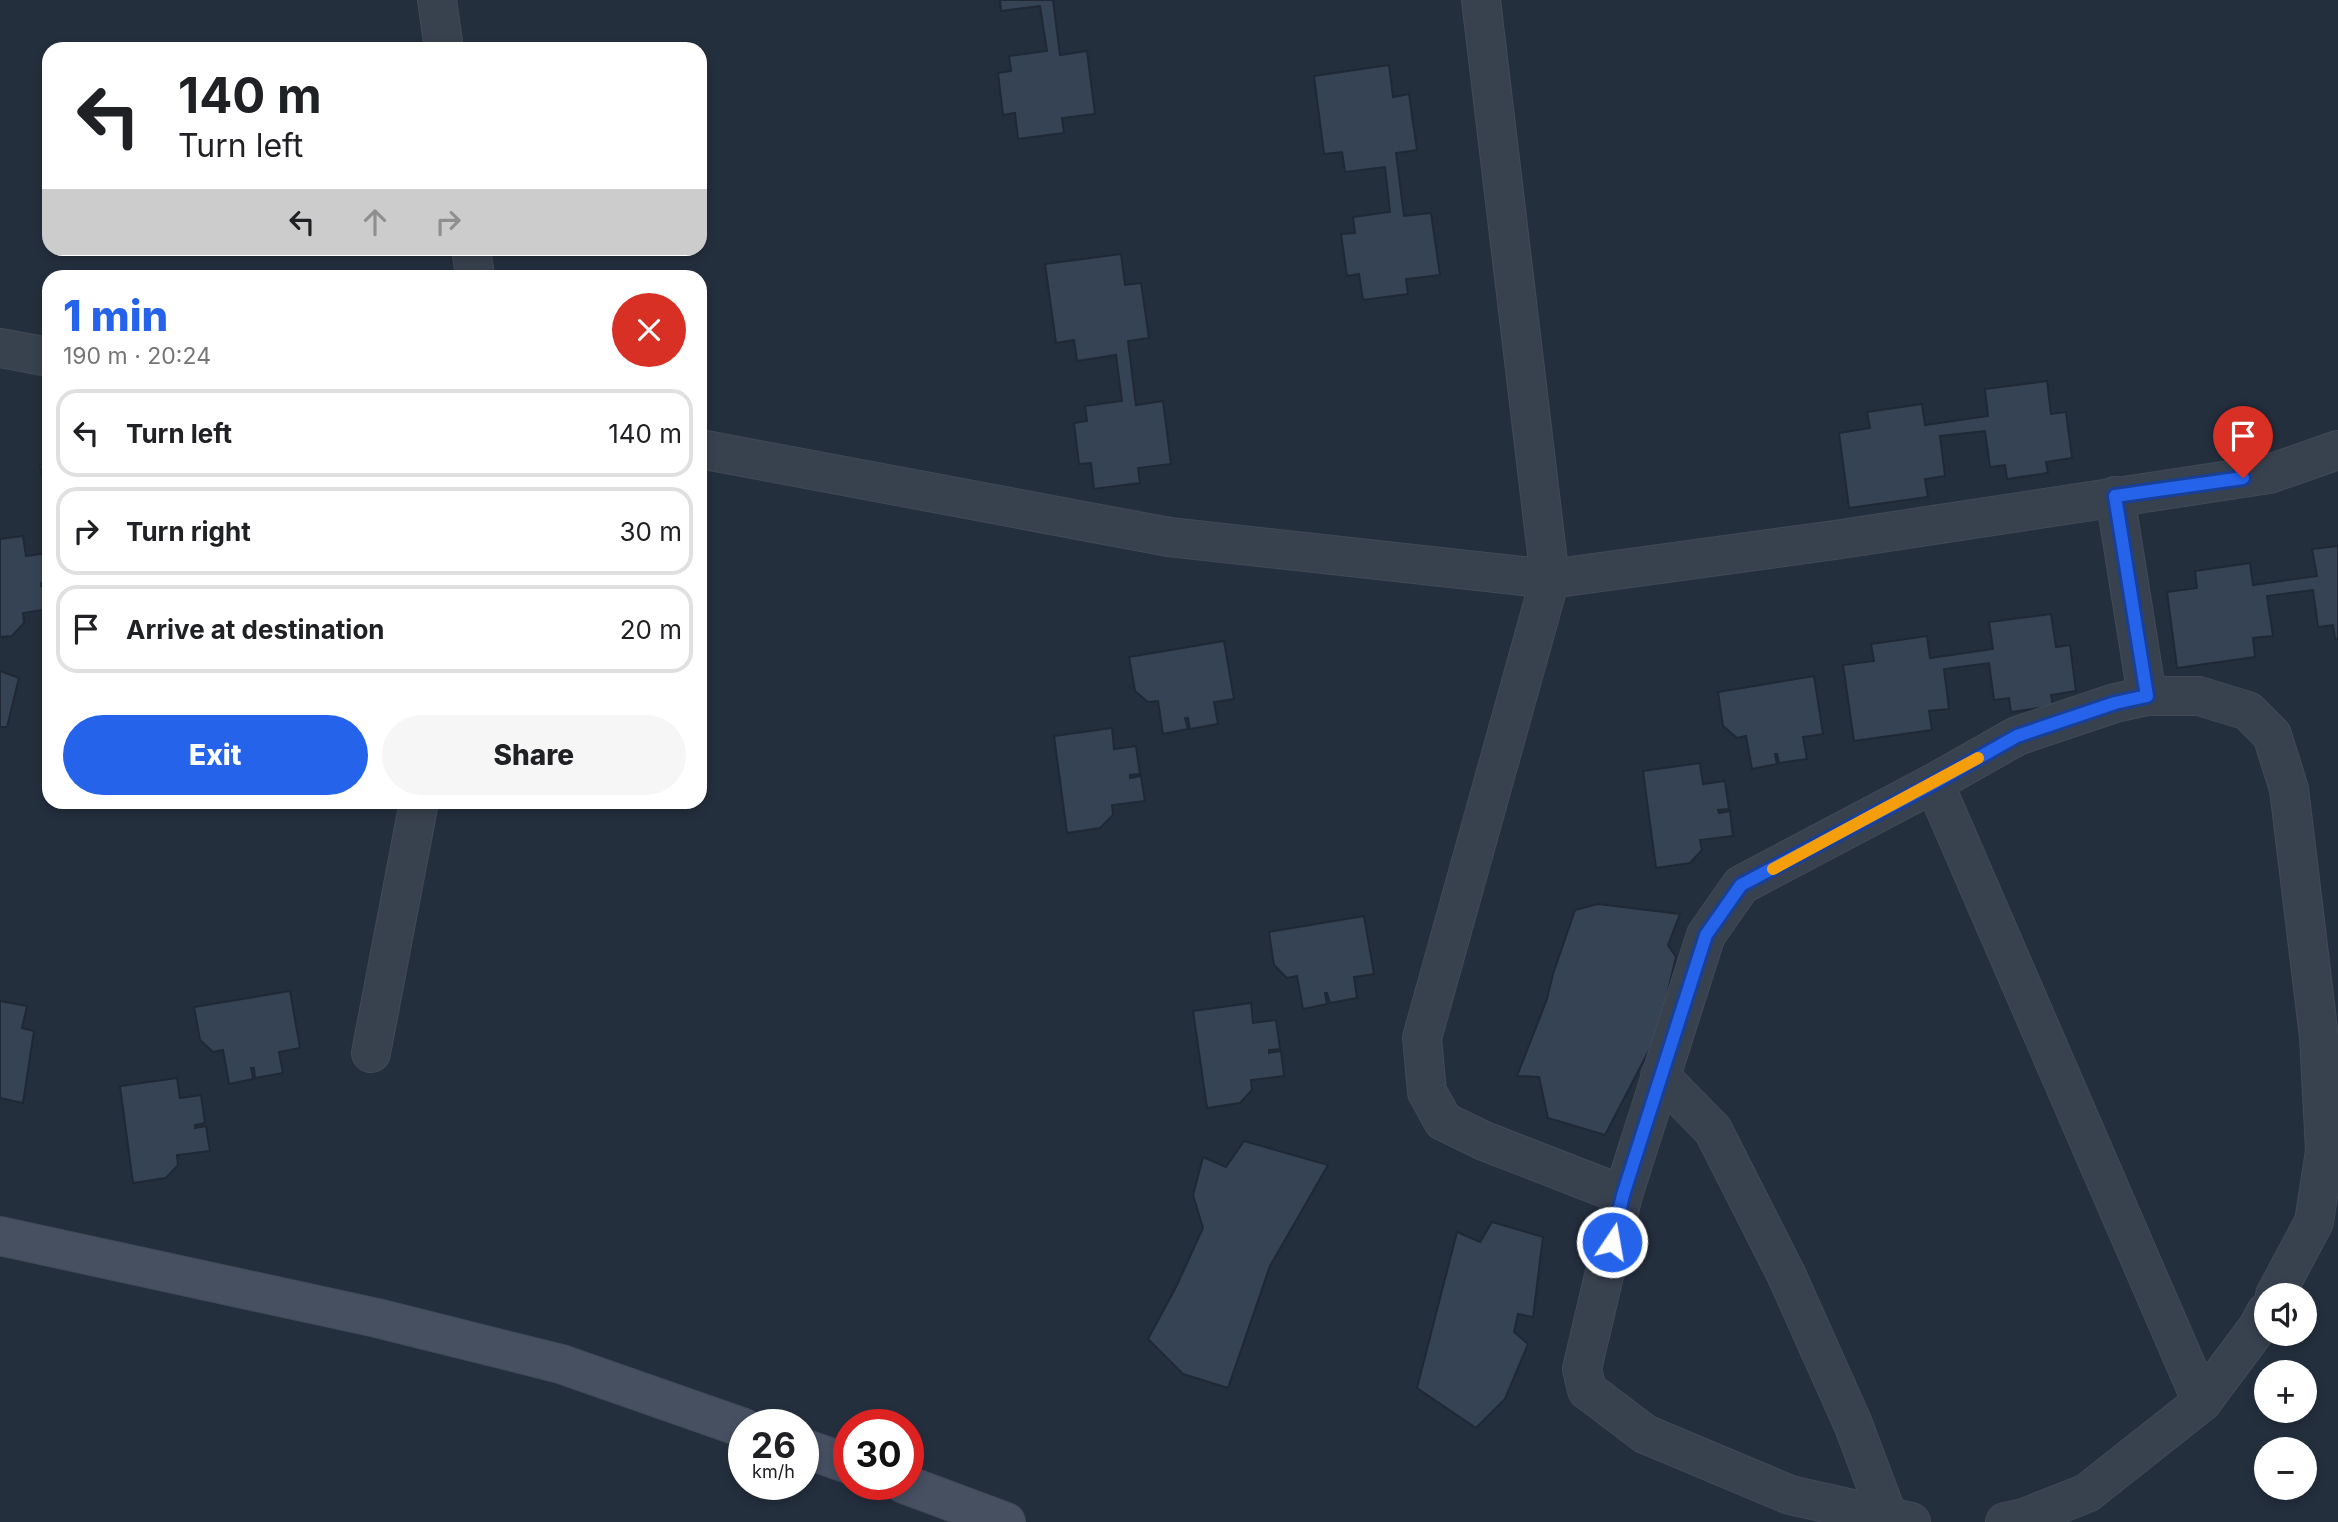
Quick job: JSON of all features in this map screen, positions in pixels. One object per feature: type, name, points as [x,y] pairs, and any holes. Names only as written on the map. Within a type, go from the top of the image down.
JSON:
[{"type":"street","points":[[437,0],[443,42]]},
{"type":"street","points":[[1480,0],[1550,579],[1422,1038],[1427,1092],[1443,1121],[1484,1141],[1623,1195]]},
{"type":"street","points":[[0,348],[42,356]]},
{"type":"street","points":[[707,450],[1170,537],[1550,579],[1835,540],[2269,474],[2338,450]]},
{"type":"street","points":[[2115,496],[2147,696]]},
{"type":"street","points":[[1900,1519],[1790,1495],[1645,1434],[1587,1390],[1582,1369],[1623,1195],[1706,935],[1741,885],[2017,736],[2115,703],[2147,696],[2199,696],[2248,711],[2272,735],[2289,789],[2319,1037],[2325,1151],[2314,1222],[2281,1283]]},
{"type":"street","points":[[1934,783],[2202,1402]]},
{"type":"street","points":[[371,1053],[418,809]]},
{"type":"street","points":[[1660,1076],[1713,1130],[1786,1274],[1853,1424],[1900,1519]]},
{"type":"street","points":[[0,1236],[377,1318],[561,1364],[728,1422]]},
{"type":"street","points":[[2005,1522],[2024,1518],[2087,1493],[2202,1402],[2254,1332]]},
{"type":"street","points":[[924,1491],[1006,1522]]},
{"type":"building","points":[[1000,0],[1053,0],[1060,55],[1087,51],[1095,114],[1062,118],[1064,133],[1018,139],[1015,113],[1003,115],[998,73],[1011,71],[1009,56],[1047,51],[1040,6],[1001,11]]},
{"type":"building","points":[[1389,65],[1393,97],[1409,94],[1417,150],[1396,153],[1404,216],[1431,213],[1440,275],[1406,279],[1408,294],[1363,300],[1359,274],[1347,276],[1341,234],[1355,233],[1353,217],[1390,212],[1385,167],[1345,172],[1342,152],[1324,154],[1314,76]]},
{"type":"building","points":[[1121,254],[1125,285],[1141,283],[1149,338],[1128,341],[1136,405],[1163,401],[1171,464],[1138,468],[1140,483],[1094,489],[1091,463],[1079,464],[1074,423],[1087,421],[1085,406],[1122,401],[1116,355],[1077,361],[1074,340],[1056,343],[1045,264]]},
{"type":"building","points":[[2047,381],[2051,414],[2066,412],[2072,458],[2046,462],[2048,473],[2007,479],[2005,465],[1990,467],[1985,431],[1940,436],[1945,476],[1925,479],[1928,497],[1849,508],[1839,433],[1870,428],[1867,412],[1922,404],[1925,425],[1988,416],[1985,389]]},
{"type":"building","points":[[23,536],[26,556],[42,554],[42,610],[23,613],[24,623],[12,636],[0,637],[0,539]]},
{"type":"building","points":[[2338,546],[2338,639],[2335,639],[2333,625],[2318,627],[2313,590],[2267,596],[2273,636],[2253,638],[2255,657],[2177,668],[2167,592],[2197,588],[2195,571],[2250,563],[2253,585],[2317,576],[2312,549]]},
{"type":"building","points":[[2051,614],[2056,647],[2070,645],[2076,691],[2051,695],[2053,706],[2011,712],[2009,698],[1994,700],[1989,663],[1944,669],[1949,709],[1929,711],[1932,730],[1854,741],[1843,665],[1874,661],[1871,644],[1927,636],[1930,658],[1993,649],[1989,622]]},
{"type":"building","points":[[1224,641],[1234,699],[1214,702],[1218,724],[1190,729],[1188,718],[1185,718],[1188,729],[1163,734],[1158,701],[1148,702],[1135,691],[1129,657]]},
{"type":"building","points":[[0,671],[19,678],[7,727],[0,727]]},
{"type":"building","points":[[1814,676],[1823,734],[1803,737],[1807,759],[1779,763],[1775,754],[1777,764],[1752,769],[1746,736],[1737,738],[1723,726],[1718,692]]},
{"type":"building","points":[[1112,728],[1114,749],[1136,746],[1140,774],[1130,775],[1130,778],[1141,776],[1145,801],[1112,805],[1113,815],[1100,828],[1067,833],[1054,736]]},
{"type":"building","points":[[1700,763],[1703,784],[1725,781],[1729,809],[1718,810],[1719,813],[1730,811],[1733,836],[1700,840],[1702,850],[1690,863],[1656,868],[1643,771]]},
{"type":"building","points":[[1598,904],[1680,914],[1668,945],[1676,957],[1658,1033],[1605,1135],[1548,1118],[1539,1077],[1517,1076],[1547,999],[1575,910]]},
{"type":"building","points":[[1364,916],[1374,974],[1354,977],[1357,998],[1330,1003],[1325,993],[1327,1004],[1303,1009],[1297,976],[1287,978],[1274,965],[1269,932]]},
{"type":"building","points":[[290,991],[300,1048],[279,1052],[283,1073],[255,1078],[254,1068],[251,1068],[253,1079],[229,1084],[223,1050],[213,1052],[200,1040],[194,1007]]},
{"type":"building","points":[[0,1001],[27,1006],[22,1028],[34,1031],[23,1103],[0,1098]]},
{"type":"building","points":[[1251,1003],[1253,1023],[1276,1020],[1280,1049],[1269,1050],[1269,1053],[1281,1051],[1284,1076],[1251,1080],[1252,1090],[1240,1103],[1207,1108],[1193,1011]]},
{"type":"building","points":[[177,1078],[180,1098],[201,1095],[205,1123],[195,1125],[195,1128],[206,1126],[210,1151],[177,1155],[178,1165],[166,1178],[133,1183],[120,1086]]},
{"type":"building","points":[[1244,1141],[1328,1165],[1270,1266],[1228,1388],[1183,1374],[1148,1339],[1203,1228],[1193,1195],[1203,1157],[1226,1167]]},
{"type":"building","points":[[1492,1222],[1543,1237],[1533,1317],[1518,1314],[1514,1332],[1528,1344],[1505,1399],[1476,1428],[1417,1388],[1457,1232],[1480,1242]]},
{"type":"slow traffic","points":[[1773,869],[1978,758]]},
{"type":"route","points":[[1612,1242],[1623,1195],[1706,935],[1741,885],[2017,736],[2115,703],[2147,696],[2115,496],[2243,478]]}]
